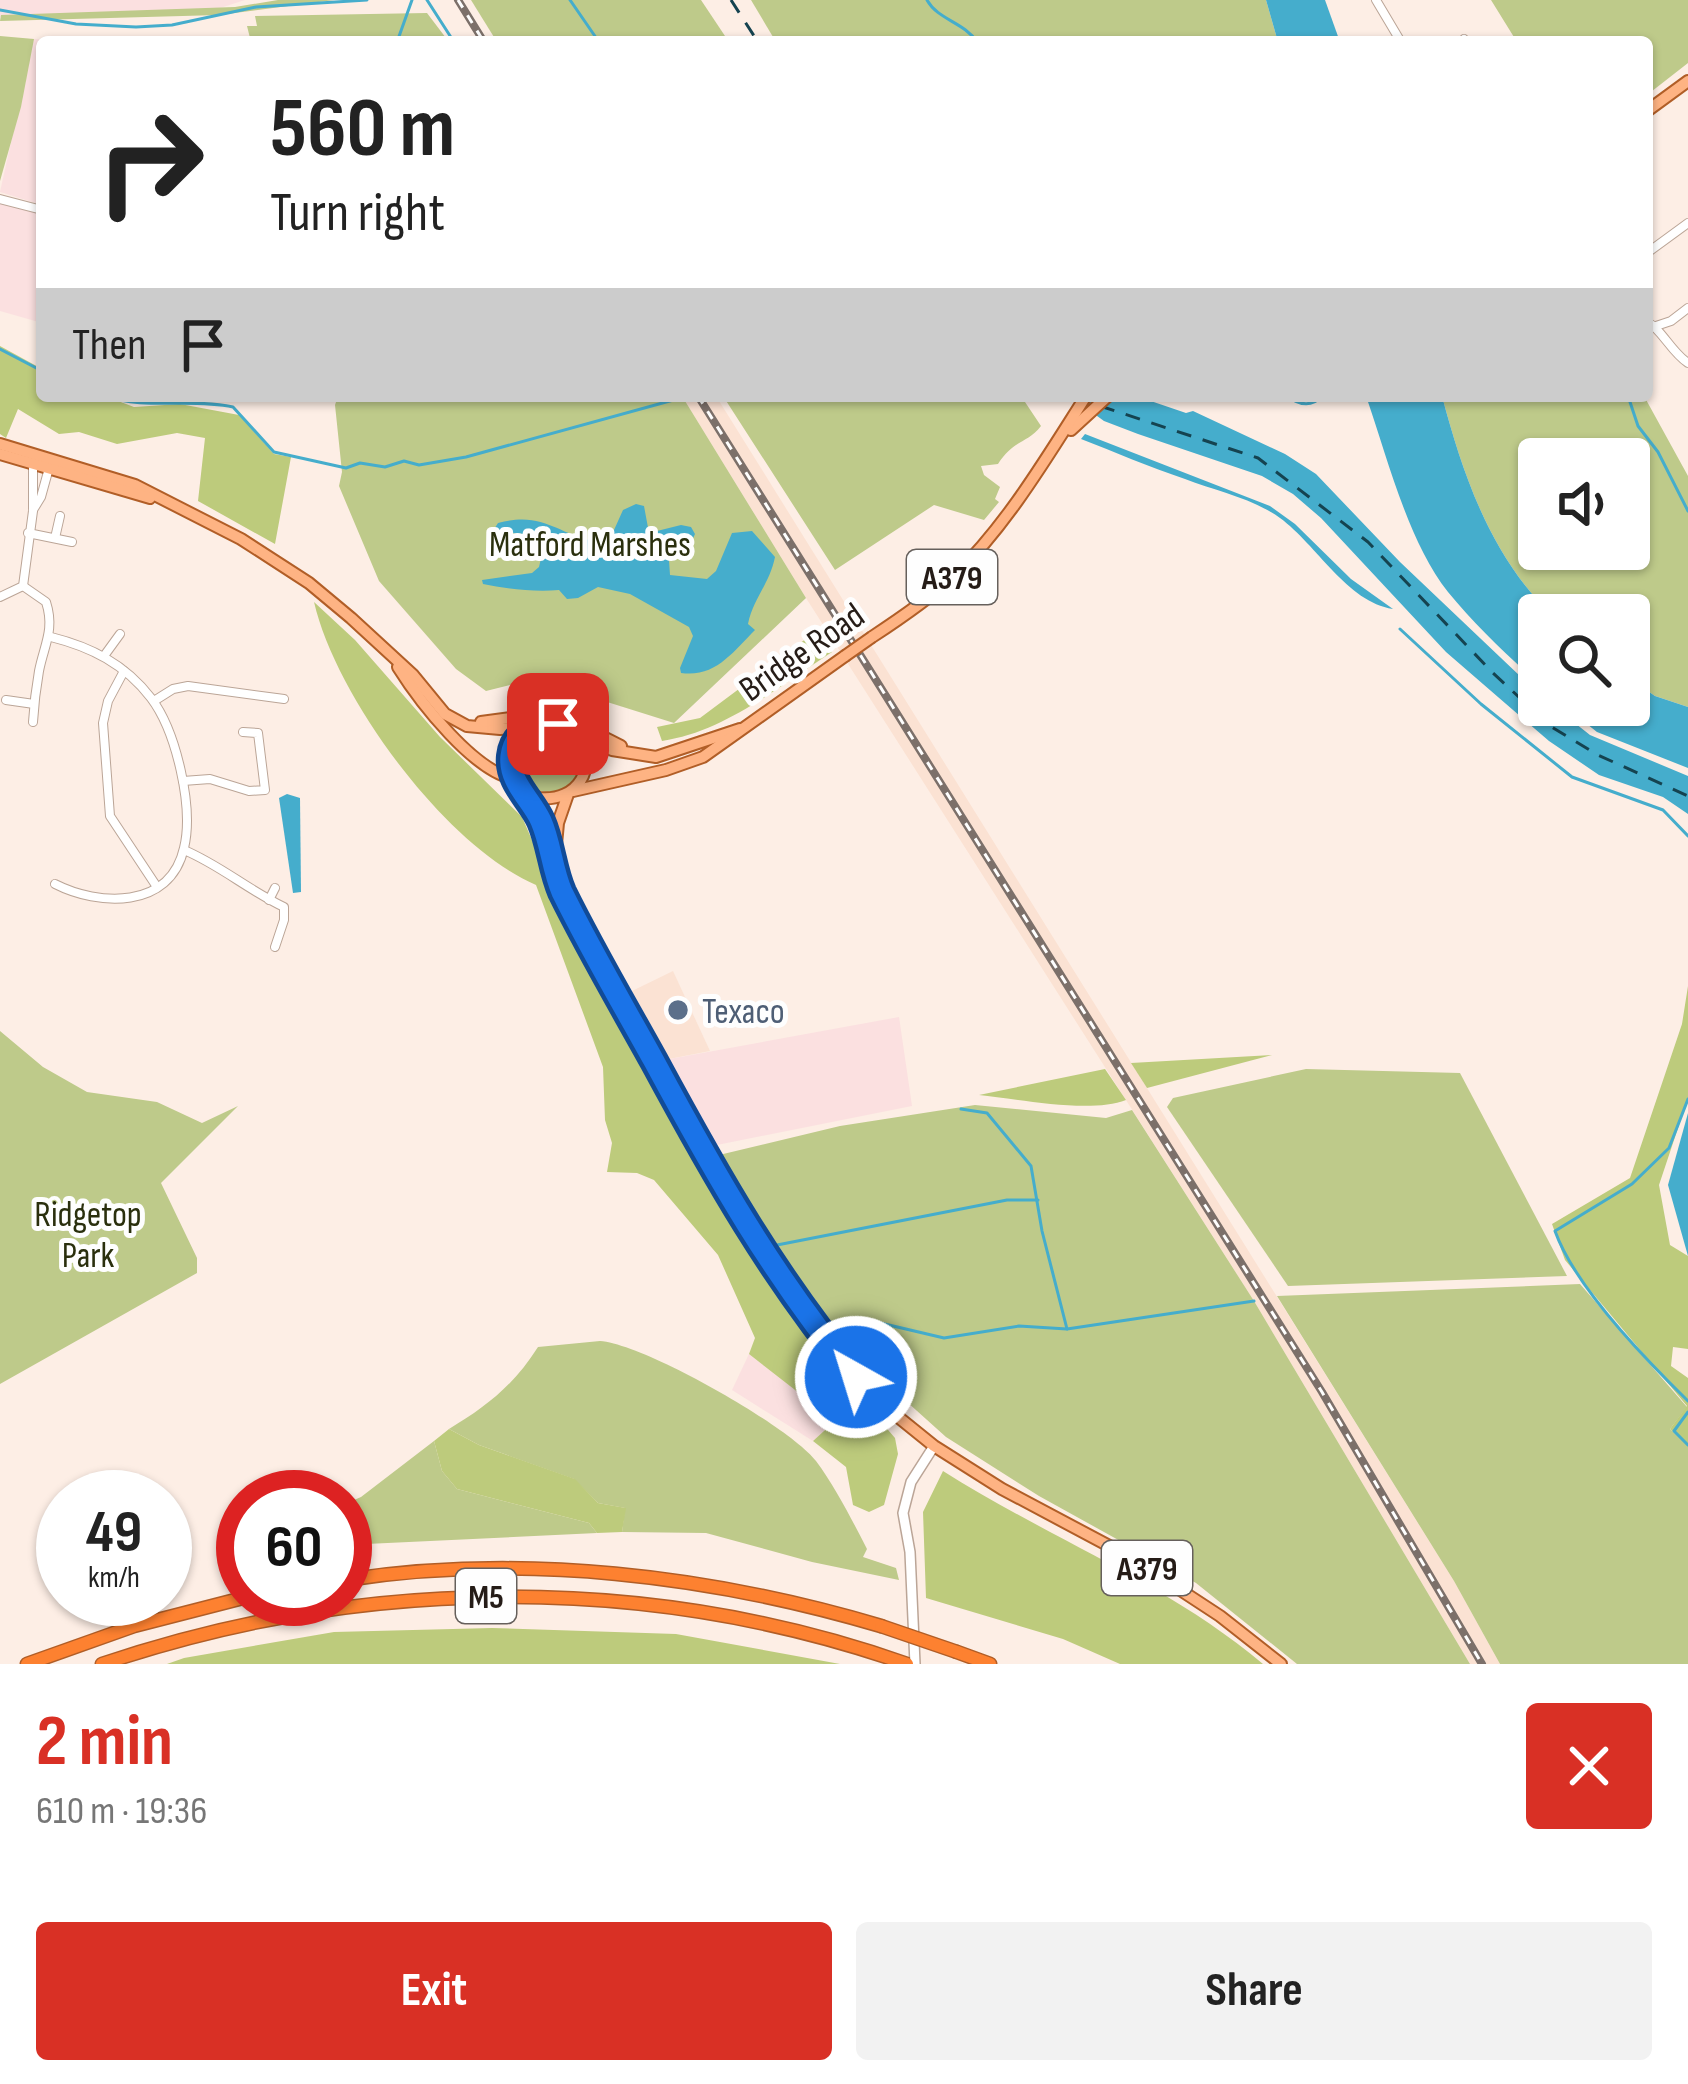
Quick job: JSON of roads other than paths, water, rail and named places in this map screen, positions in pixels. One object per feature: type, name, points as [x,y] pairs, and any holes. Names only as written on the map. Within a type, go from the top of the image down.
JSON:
[{"type":"highway","name":"M5","points":[[372,1578],[496,1569],[656,1578],[767,1596],[881,1626],[989,1664]]},
{"type":"highway","name":"M5","points":[[102,1664],[287,1616],[437,1598],[510,1596],[638,1603],[713,1614],[911,1664]]},
{"type":"highway","points":[[27,1664],[134,1626],[216,1605]]},
{"type":"main road","points":[[1653,107],[1688,81]]},
{"type":"main road","name":"Bridge Road","points":[[570,793],[692,762],[722,747],[740,729],[872,638],[956,574],[1087,404]]},
{"type":"main road","name":"A379","points":[[0,444],[132,495],[159,499],[223,529],[295,573],[351,618],[449,711],[472,721],[554,712],[621,746],[673,752]]},
{"type":"main road","name":"A379","points":[[0,454],[34,459]]},
{"type":"main road","name":"A379","points":[[394,659],[407,681],[474,757],[539,798],[570,793]]},
{"type":"main road","name":"A379","points":[[431,696],[445,713],[467,726],[500,729],[558,724],[629,755],[656,758],[740,729]]},
{"type":"main road","points":[[517,782],[511,761],[514,746],[536,725]]},
{"type":"main road","points":[[554,873],[558,823],[570,793],[585,774],[587,758],[582,743],[569,729]]},
{"type":"main road","name":"A379","points":[[517,782],[541,820],[554,873],[704,1154],[768,1263],[856,1377],[934,1446],[988,1481],[1130,1557],[1220,1616],[1281,1664]]},
{"type":"street","points":[[1376,0],[1397,36]]},
{"type":"street","points":[[0,199],[36,208]]},
{"type":"street","points":[[1653,249],[1688,223]]},
{"type":"street","points":[[1653,324],[1671,321],[1688,308]]},
{"type":"street","points":[[1653,325],[1670,350],[1688,363]]},
{"type":"street","points":[[23,586],[34,459]]},
{"type":"street","points":[[33,511],[50,464]]},
{"type":"street","points":[[55,538],[60,516]]},
{"type":"street","points":[[28,533],[72,542]]},
{"type":"street","points":[[0,597],[23,586]]},
{"type":"street","points":[[23,586],[46,602],[62,599]]},
{"type":"street","points":[[33,722],[40,666],[51,637],[46,602]]},
{"type":"street","points":[[104,656],[120,634]]},
{"type":"street","points":[[51,637],[104,656],[154,701],[183,781],[184,850],[167,878],[142,896],[104,901],[55,884]]},
{"type":"street","points":[[124,671],[103,723],[110,816],[157,886]]},
{"type":"street","points":[[154,701],[188,686],[284,699]]},
{"type":"street","points":[[6,700],[34,704]]},
{"type":"street","points":[[183,781],[210,779],[266,795],[258,733],[243,732]]},
{"type":"street","points":[[184,850],[214,862],[284,907],[275,947]]},
{"type":"street","points":[[269,900],[274,888]]},
{"type":"street","points":[[911,1664],[910,1552],[902,1514],[911,1481],[934,1446]]},
{"type":"water","points":[[1266,0],[1325,0],[1338,36],[1276,36]]},
{"type":"water","points":[[1078,402],[1154,402],[1193,411],[1285,454],[1316,474],[1518,674],[1518,714],[1446,652],[1293,494],[1262,476],[1104,421]]},
{"type":"water","points":[[1368,402],[1444,402],[1482,513],[1533,594],[1518,594],[1518,665],[1448,592],[1421,549]]},
{"type":"water","points":[[1085,434],[1270,506],[1351,579],[1393,609],[1361,596],[1294,529],[1269,511],[1081,439]]},
{"type":"water","points":[[644,506],[649,533],[681,525],[691,527],[695,534],[689,547],[669,560],[670,575],[707,579],[716,571],[732,533],[752,531],[775,557],[750,615],[748,624],[755,630],[714,667],[681,673],[693,636],[689,627],[630,594],[598,587],[567,599],[559,590],[483,584],[482,580],[532,573],[539,567],[543,550],[539,543],[521,534],[491,534],[498,523],[538,521],[594,541],[614,530],[623,510]]},
{"type":"water","points":[[1650,693],[1688,707],[1688,768],[1589,726],[1650,726]]},
{"type":"water","points":[[1532,726],[1579,726],[1688,776],[1688,814],[1663,797],[1599,775]]},
{"type":"water","points":[[287,794],[300,798],[301,892],[293,893],[279,798]]},
{"type":"water","points":[[1688,1113],[1688,1256],[1668,1185]]},
{"type":"waterway","points":[[0,10],[76,24],[136,27],[172,25],[256,7],[367,0]]},
{"type":"waterway","points":[[399,36],[412,0]]},
{"type":"waterway","points":[[427,0],[450,36]]},
{"type":"waterway","points":[[570,0],[595,36]]},
{"type":"waterway","points":[[927,0],[971,36]]},
{"type":"waterway","points":[[0,349],[36,368]]},
{"type":"waterway","points":[[136,402],[233,407],[274,452],[346,468],[360,463],[385,467],[404,461],[419,465],[466,457],[666,402]]},
{"type":"waterway","points":[[1299,402],[1314,402]]},
{"type":"waterway","points":[[1630,402],[1638,426],[1658,452],[1688,511]]},
{"type":"waterway","points":[[1400,629],[1481,704],[1572,777],[1663,810],[1688,836]]},
{"type":"waterway","points":[[1688,1099],[1669,1148],[1632,1184],[1555,1231],[1594,1298],[1688,1401]]},
{"type":"waterway","points":[[961,1109],[987,1113],[1031,1166],[1067,1329]]},
{"type":"waterway","points":[[772,1246],[1007,1200],[1038,1200]]},
{"type":"waterway","points":[[831,1323],[872,1321],[944,1338],[1019,1326],[1067,1329],[1254,1301]]},
{"type":"waterway","points":[[1688,1412],[1674,1431],[1688,1445]]},
{"type":"railway","points":[[458,0],[480,36]]},
{"type":"railway","points":[[702,402],[1322,1392],[1482,1664]]},
{"type":"place","name":"Texaco","points":[[678,1010]]},
{"type":"park label","name":"Matford Marshes","points":[[590,543]]},
{"type":"park label","name":"Ridgetop Park","points":[[88,1234]]}]
